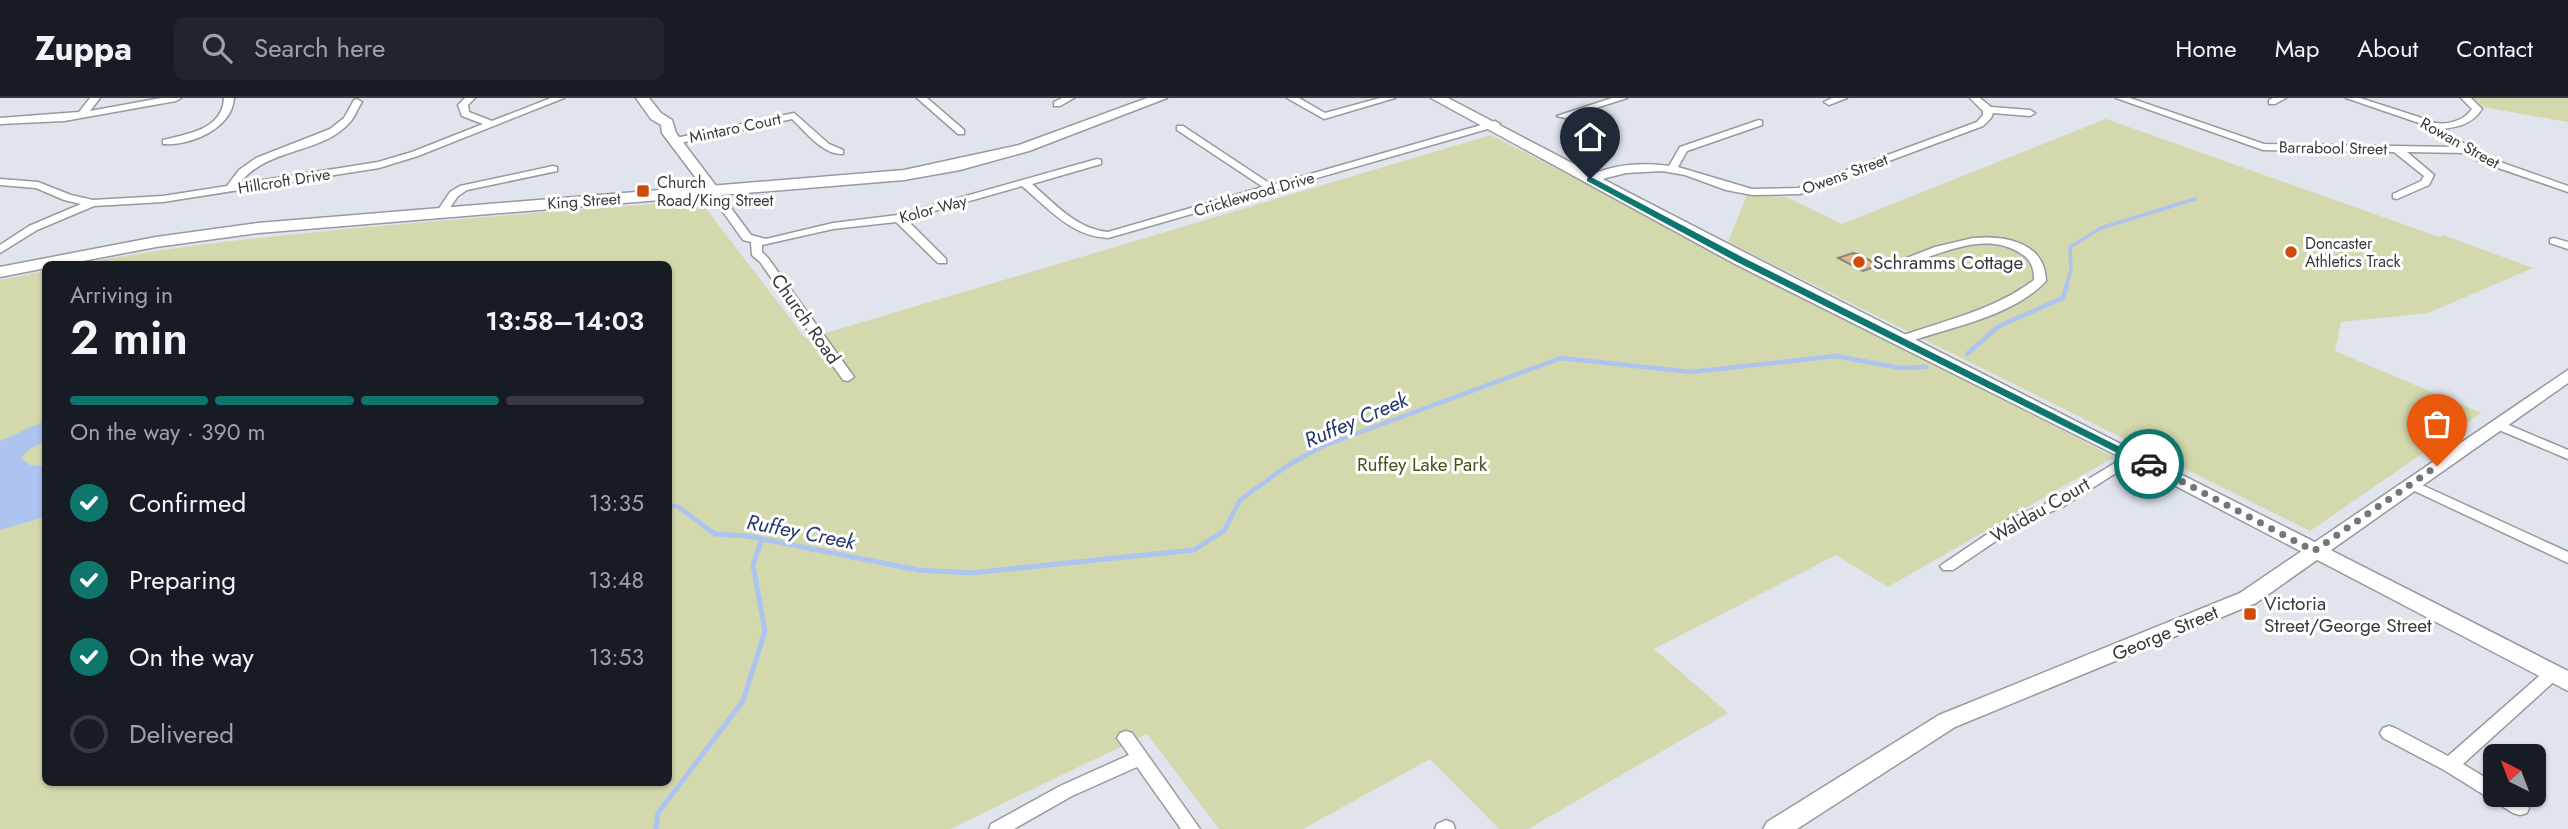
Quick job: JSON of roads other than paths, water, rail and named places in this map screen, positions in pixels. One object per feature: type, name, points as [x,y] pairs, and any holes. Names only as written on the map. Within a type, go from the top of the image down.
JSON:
[{"type":"main road","name":"Church Road","points":[[642,98],[656,116],[658,125],[673,137],[713,191]]},
{"type":"main road","name":"King Street","points":[[60,261],[208,234],[884,177],[960,165],[1063,136],[1160,98]]},
{"type":"main road","points":[[1438,98],[1492,125]]},
{"type":"main road","points":[[1448,98],[1519,141],[1899,341],[2133,456],[2560,678]]},
{"type":"main road","name":"King Street","points":[[0,272],[42,264]]},
{"type":"main road","name":"George Street","points":[[1780,828],[1947,721],[2248,598],[2568,375]]},
{"type":"street","points":[[82,115],[95,98]]},
{"type":"street","points":[[0,121],[82,115],[176,98]]},
{"type":"street","points":[[166,142],[195,134],[224,119],[231,109],[229,98]]},
{"type":"street","points":[[470,98],[463,106],[465,114],[492,124]]},
{"type":"street","name":"Hillcroft Drive","points":[[0,182],[38,185],[68,198],[93,203],[148,201],[230,189],[379,165],[559,98]]},
{"type":"street","points":[[922,98],[961,132]]},
{"type":"street","points":[[1057,104],[1069,98]]},
{"type":"street","points":[[1292,98],[1324,116],[1390,98]]},
{"type":"street","points":[[1562,116],[1619,98]]},
{"type":"street","points":[[1829,102],[1842,98]]},
{"type":"street","points":[[1975,98],[1987,110],[2030,113]]},
{"type":"street","name":"Barrabool Street","points":[[2121,98],[2263,147],[2468,150]]},
{"type":"street","name":"Rowan Street","points":[[2351,98],[2398,112],[2434,127],[2500,167],[2568,189]]},
{"type":"street","points":[[2434,127],[2462,123],[2473,117],[2477,109],[2466,98]]},
{"type":"street","points":[[230,189],[239,173],[253,162],[342,126],[353,117],[357,102]]},
{"type":"street","name":"Owens Street","points":[[1590,179],[1622,170],[1672,169],[1744,191],[1772,194],[1800,191],[1980,124],[1988,116],[1987,110]]},
{"type":"street","name":"Mintaro Court","points":[[673,137],[796,114],[826,146],[840,152]]},
{"type":"street","points":[[1672,169],[1683,149],[1759,123]]},
{"type":"street","name":"Cricklewood Drive","points":[[1026,184],[1080,228],[1099,236],[1492,125]]},
{"type":"street","points":[[1180,128],[1272,189]]},
{"type":"street","points":[[2397,149],[2429,175],[2425,183],[2397,196]]},
{"type":"street","name":"Kolor Way","points":[[762,242],[833,226],[899,218],[1097,162]]},
{"type":"street","points":[[441,213],[454,194],[464,188],[553,169]]},
{"type":"street","name":"Church Road","points":[[713,191],[747,239],[762,242],[756,253],[764,260],[848,377]]},
{"type":"street","points":[[0,250],[33,228],[93,203]]},
{"type":"street","points":[[899,218],[942,261]]},
{"type":"street","points":[[1899,341],[1936,330],[2024,296],[2040,281],[2042,269],[2037,258],[2021,248],[2001,242],[1973,241],[1905,261]]},
{"type":"street","points":[[2554,242],[2568,246]]},
{"type":"street","points":[[2497,424],[2568,455]]},
{"type":"street","name":"Waldau Court","points":[[1948,566],[2013,523],[2059,503],[2133,456]]},
{"type":"street","points":[[2411,484],[2568,558]]},
{"type":"street","points":[[2450,765],[2560,678]]},
{"type":"street","points":[[2389,733],[2483,786]]},
{"type":"street","points":[[1126,738],[1191,829]]},
{"type":"street","points":[[998,829],[1066,791],[1140,758]]},
{"type":"water","points":[[42,422],[42,443],[28,450],[21,458],[30,465],[42,466],[42,518],[0,530],[0,441]]},
{"type":"waterway","name":"Ruffey Creek","points":[[2066,286],[2071,270],[2070,247],[2101,228],[2195,199]]},
{"type":"waterway","name":"Ruffey Creek","points":[[1967,354],[1999,326],[2063,298],[2067,285]]},
{"type":"waterway","name":"Ruffey Creek","points":[[1227,525],[1240,500],[1287,466],[1323,446],[1561,358],[1691,372],[1836,356],[1900,368],[1926,367]]},
{"type":"waterway","name":"Ruffey Creek","points":[[672,506],[677,506],[703,525]]},
{"type":"waterway","name":"Ruffey Creek","points":[[701,524],[715,534],[747,536],[918,570],[971,573],[1194,550],[1225,530],[1228,524]]},
{"type":"waterway","points":[[656,829],[658,813],[743,701],[765,631],[753,565],[762,539]]},
{"type":"place","name":"Church Road/King Street","points":[[643,191]]},
{"type":"place","name":"Doncaster Athletics Track","points":[[2291,252]]},
{"type":"place","name":"Schramms Cottage","points":[[1859,262]]},
{"type":"place","name":"Victoria Street/George Street","points":[[2250,614]]},
{"type":"park label","name":"Ruffey Lake Park","points":[[1422,464]]}]
